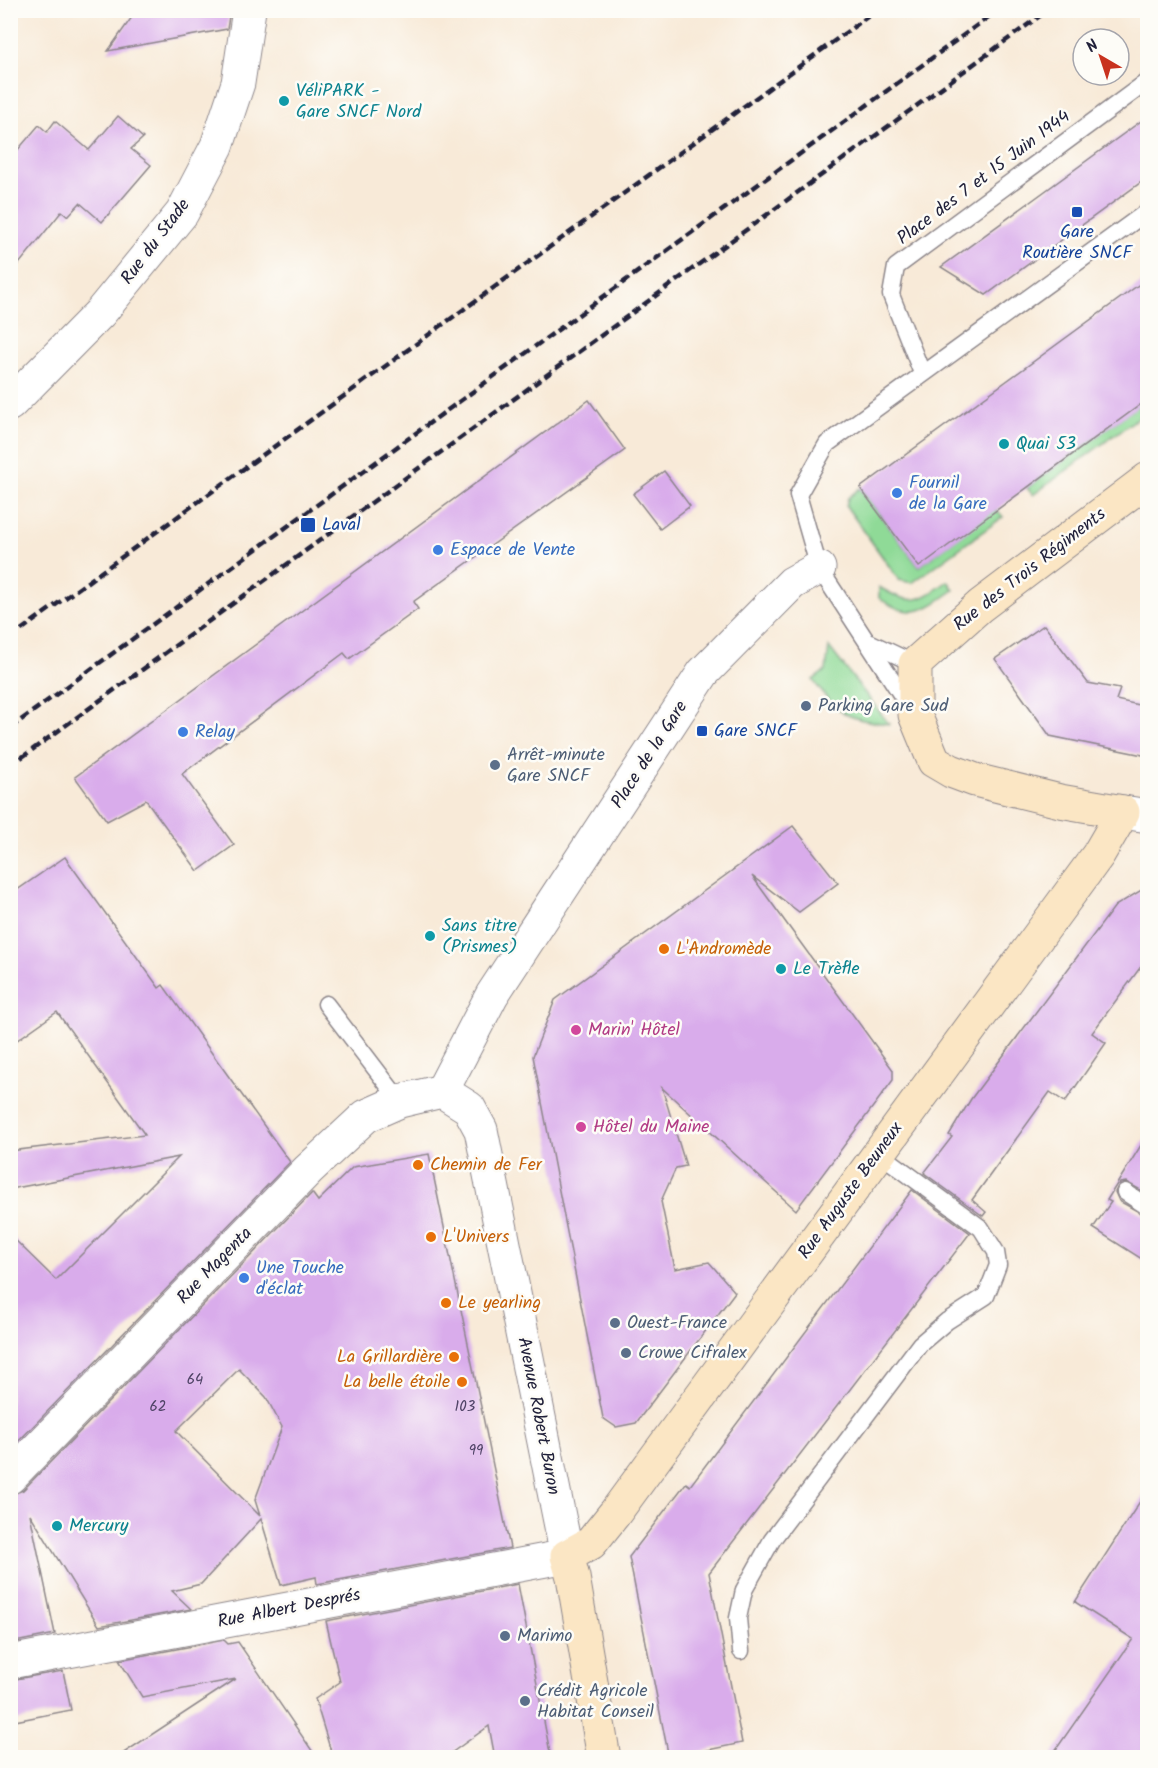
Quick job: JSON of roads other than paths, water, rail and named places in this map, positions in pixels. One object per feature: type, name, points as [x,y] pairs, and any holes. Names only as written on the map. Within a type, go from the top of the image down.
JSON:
[{"type":"main road","name":"Rue des Trois Régiments","points":[[915,664],[980,606],[1148,479]]},
{"type":"main road","points":[[915,664],[915,715],[934,761],[951,771],[1060,801],[1135,814]]},
{"type":"main road","name":"Rue Auguste Beuneux","points":[[567,1556],[591,1543],[1098,855],[1135,814]]},
{"type":"main road","name":"Avenue Robert Buron","points":[[567,1556],[573,1577],[604,1758]]},
{"type":"street","name":"Rue du Stade","points":[[10,404],[100,313],[182,213],[217,146],[238,83],[249,10]]},
{"type":"street","name":"Place de la Gare","points":[[442,1091],[492,995],[703,673],[792,583],[819,568]]},
{"type":"street","name":"Rue Magenta","points":[[10,1477],[308,1170],[366,1116],[400,1101],[442,1091]]},
{"type":"street","name":"Avenue Robert Buron","points":[[442,1091],[469,1108],[481,1130],[567,1556]]},
{"type":"street","name":"Rue Albert Després","points":[[10,1662],[567,1556]]},
{"type":"lane","name":"Place des 7 et 15 Juin 1944","points":[[922,373],[891,295],[896,267],[1148,81]]},
{"type":"lane","points":[[915,715],[819,568],[798,495],[827,444],[1148,211]]},
{"type":"lane","points":[[870,643],[915,664]]},
{"type":"lane","points":[[326,1004],[400,1101]]},
{"type":"lane","points":[[741,1652],[738,1618],[744,1590],[772,1540],[920,1344],[947,1321],[986,1296],[996,1272],[996,1252],[981,1228],[879,1153]]},
{"type":"lane","points":[[1125,1192],[1148,1207]]},
{"type":"railway","points":[[10,638],[877,10]]},
{"type":"railway","points":[[10,728],[998,10]]},
{"type":"railway","points":[[10,766],[1048,10]]},
{"type":"place","name":"VéliPARK - Gare SNCF Nord","points":[[284,101]]},
{"type":"place","name":"Gare Routière SNCF","points":[[1077,212]]},
{"type":"place","name":"Quai 53","points":[[1004,444]]},
{"type":"place","name":"Fournil de la Gare","points":[[897,493]]},
{"type":"place","name":"Laval","points":[[308,525]]},
{"type":"place","name":"Espace de Vente","points":[[438,550]]},
{"type":"place","name":"Parking Gare Sud","points":[[806,706]]},
{"type":"place","name":"Gare SNCF","points":[[702,731]]},
{"type":"place","name":"Relay","points":[[183,732]]},
{"type":"place","name":"Arrêt-minute Gare SNCF","points":[[495,765]]},
{"type":"place","name":"Sans titre (Prismes)","points":[[430,936]]},
{"type":"place","name":"L'Andromède","points":[[664,949]]},
{"type":"place","name":"Le Trèfle","points":[[781,969]]},
{"type":"place","name":"Marin' Hôtel","points":[[576,1030]]},
{"type":"place","name":"Hôtel du Maine","points":[[581,1127]]},
{"type":"place","name":"Chemin de Fer","points":[[418,1165]]},
{"type":"place","name":"L'Univers","points":[[431,1237]]},
{"type":"place","name":"Une Touche d'éclat","points":[[244,1278]]},
{"type":"place","name":"Le yearling","points":[[446,1303]]},
{"type":"place","name":"Ouest-France","points":[[615,1323]]},
{"type":"place","name":"Crowe Cifralex","points":[[626,1353]]},
{"type":"place","name":"La Grillardière","points":[[454,1357]]},
{"type":"place","name":"La belle étoile","points":[[462,1382]]},
{"type":"place","name":"Mercury","points":[[57,1526]]},
{"type":"place","name":"Marimo","points":[[505,1636]]},
{"type":"place","name":"Crédit Agricole Habitat Conseil","points":[[525,1701]]}]
